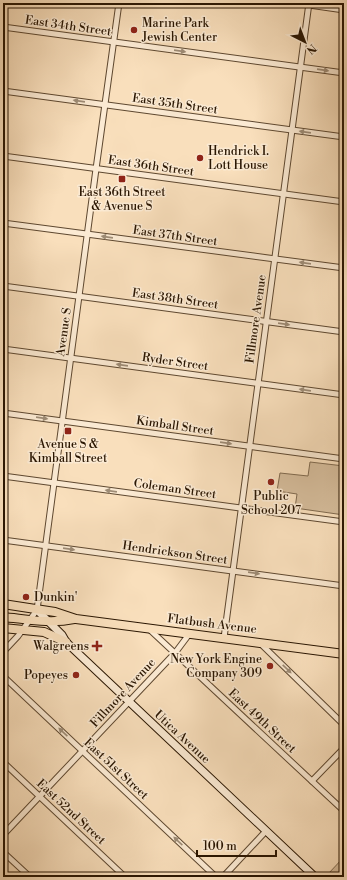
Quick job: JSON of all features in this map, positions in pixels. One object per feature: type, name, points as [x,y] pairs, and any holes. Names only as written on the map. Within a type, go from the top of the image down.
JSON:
[{"type":"main road","name":"Flatbush Avenue","points":[[3,604],[55,612],[76,619],[344,654]]},
{"type":"main road","name":"Utica Avenue","points":[[37,610],[62,635],[66,642],[315,877]]},
{"type":"main road","name":"Flatbush Avenue","points":[[3,617],[48,621],[76,619]]},
{"type":"main road","points":[[3,628],[44,632],[66,642]]},
{"type":"street","name":"Avenue S","points":[[3,652],[23,630],[37,610],[87,234],[120,3]]},
{"type":"street","points":[[296,3],[344,10]]},
{"type":"street","name":"Fillmore Avenue","points":[[224,638],[309,4]]},
{"type":"street","name":"East 34th Street","points":[[3,27],[344,73]]},
{"type":"street","name":"East 35th Street","points":[[3,90],[344,137]]},
{"type":"street","name":"East 36th Street","points":[[3,156],[344,202]]},
{"type":"street","name":"East 37th Street","points":[[3,223],[344,268]]},
{"type":"street","name":"East 38th Street","points":[[3,286],[344,332]]},
{"type":"street","name":"Ryder Street","points":[[3,349],[344,395]]},
{"type":"street","name":"Kimball Street","points":[[3,413],[344,459]]},
{"type":"street","name":"Coleman Street","points":[[3,476],[344,522]]},
{"type":"street","name":"Hendrickson Street","points":[[3,540],[344,586]]},
{"type":"street","name":"East 49th Street","points":[[149,628],[344,811]]},
{"type":"street","name":"Fillmore Avenue","points":[[3,835],[175,653],[190,633]]},
{"type":"street","points":[[259,642],[344,725]]},
{"type":"street","name":"East 51st Street","points":[[3,676],[216,877]]},
{"type":"street","points":[[312,782],[344,748]]},
{"type":"street","name":"East 52nd Street","points":[[3,762],[125,877]]},
{"type":"street","points":[[223,877],[266,831]]},
{"type":"street","points":[[3,852],[30,877]]},
{"type":"shaded area","points":[[310,462],[344,466],[344,515],[295,508],[297,494],[277,491],[280,473],[308,476]]},
{"type":"shaded area","points":[[344,857],[344,877],[331,877],[328,874]]},
{"type":"place","name":"Marine Park Jewish Center","points":[[134,30]]},
{"type":"place","name":"Hendrick I. Lott House","points":[[200,158]]},
{"type":"place","name":"East 36th Street & Avenue S","points":[[122,179]]},
{"type":"place","name":"Avenue S & Kimball Street","points":[[68,431]]},
{"type":"place","name":"Public School 207","points":[[271,482]]},
{"type":"place","name":"Dunkin'","points":[[26,597]]},
{"type":"place","name":"Walgreens","points":[[97,646]]},
{"type":"place","name":"New York Engine Company 309","points":[[270,666]]},
{"type":"place","name":"Popeyes","points":[[76,675]]}]
